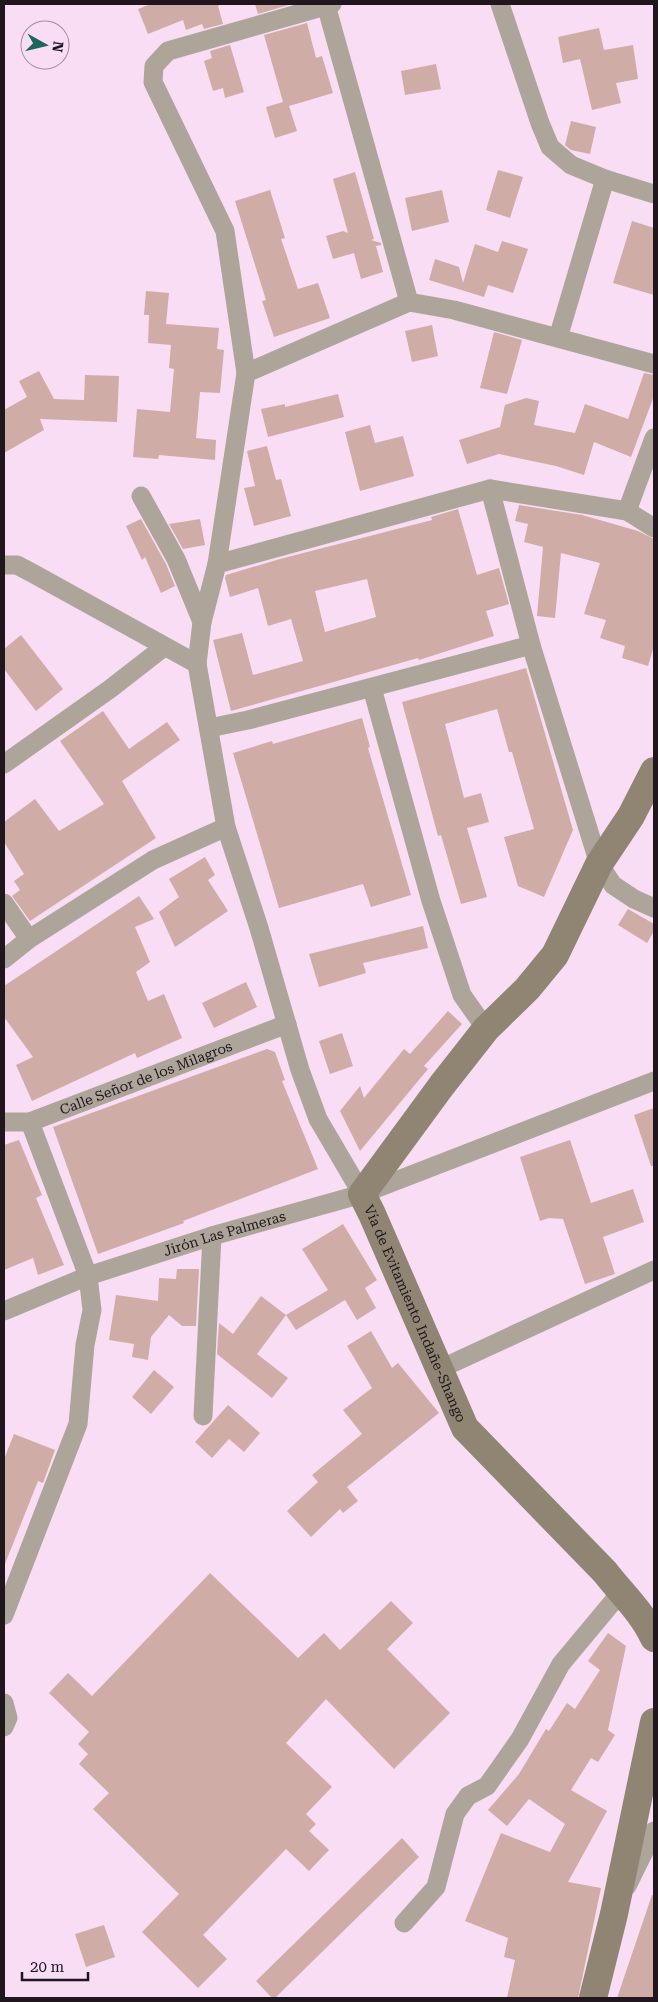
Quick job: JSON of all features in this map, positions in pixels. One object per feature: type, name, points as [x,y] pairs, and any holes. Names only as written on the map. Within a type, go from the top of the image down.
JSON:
[{"type":"main road","name":"Vía de Evitamiento Indañe-Shango","points":[[654,771],[631,816],[599,864],[555,955],[527,989],[486,1029],[442,1085],[362,1194],[465,1428],[605,1572],[645,1619],[654,1638]]},
{"type":"main road","points":[[593,1998],[614,1914],[654,1722]]},
{"type":"street","points":[[362,1194],[318,1119],[300,1070],[259,928],[226,827],[196,664],[202,622],[217,564],[246,373],[225,231],[153,82],[154,66],[168,51],[329,4],[408,302]]},
{"type":"street","points":[[500,4],[540,123],[550,147],[571,165],[605,179],[654,194]]},
{"type":"street","points":[[558,338],[605,179]]},
{"type":"street","points":[[246,373],[408,302],[454,310],[654,364]]},
{"type":"street","points":[[627,512],[654,438]]},
{"type":"street","points":[[217,564],[490,489],[627,512],[654,528]]},
{"type":"street","points":[[490,489],[531,645],[599,864],[613,885],[634,899],[654,908]]},
{"type":"street","points":[[141,496],[176,559],[202,622]]},
{"type":"street","points":[[4,565],[17,566],[34,574],[196,664]]},
{"type":"street","points":[[209,728],[372,688],[531,645]]},
{"type":"street","points":[[4,764],[110,689],[164,646]]},
{"type":"street","points":[[372,688],[431,901],[462,995],[486,1029]]},
{"type":"street","points":[[4,959],[30,939],[153,860],[226,827]]},
{"type":"street","points":[[4,903],[30,939]]},
{"type":"street","name":"Calle Señor de los Milagros","points":[[4,1122],[30,1122],[287,1024]]},
{"type":"street","name":"Jirón Las Palmeras","points":[[4,1311],[88,1276],[212,1236],[362,1194],[654,1082]]},
{"type":"street","points":[[4,1615],[78,1424],[84,1345],[92,1310],[88,1276],[30,1122]]},
{"type":"street","points":[[204,1416],[212,1236]]},
{"type":"street","points":[[440,1369],[654,1270]]},
{"type":"street","points":[[404,1923],[436,1887],[454,1814],[468,1796],[487,1786],[520,1739],[561,1664],[621,1592]]},
{"type":"street","points":[[4,1703],[8,1718],[4,1727]]},
{"type":"street","points":[[614,1914],[654,1831]]},
{"type":"building","points":[[151,4],[221,4],[218,6],[223,24],[204,29],[202,24],[186,30],[183,20],[148,34],[138,9]]},
{"type":"building","points":[[255,4],[292,4],[258,14]]},
{"type":"building","points":[[307,23],[316,58],[322,56],[333,93],[289,106],[297,131],[275,138],[266,107],[283,102],[264,35]]},
{"type":"building","points":[[599,28],[604,50],[633,45],[638,79],[616,83],[621,103],[592,110],[580,59],[563,63],[558,37]]},
{"type":"building","points":[[230,45],[244,92],[225,98],[223,88],[213,91],[204,61],[212,58],[210,51]]},
{"type":"building","points":[[436,64],[441,89],[405,95],[401,71]]},
{"type":"building","points":[[571,121],[596,127],[590,154],[571,150],[565,145]]},
{"type":"building","points":[[498,170],[523,177],[510,218],[486,210]]},
{"type":"building","points":[[355,172],[374,239],[371,240],[381,243],[381,245],[376,246],[383,272],[361,279],[354,253],[333,259],[326,236],[343,231],[348,233],[333,179]]},
{"type":"building","points":[[270,190],[285,238],[281,239],[298,289],[318,283],[330,318],[274,337],[262,301],[266,300],[235,201]]},
{"type":"building","points":[[442,190],[449,222],[412,231],[405,198]]},
{"type":"building","points":[[632,221],[654,228],[654,295],[613,283]]},
{"type":"building","points":[[502,241],[528,249],[513,293],[488,285],[484,297],[429,280],[435,259],[459,267],[463,283],[475,244],[498,252]]},
{"type":"building","points":[[146,291],[169,293],[166,324],[219,328],[217,349],[224,350],[220,393],[200,392],[196,438],[216,440],[215,460],[159,455],[158,459],[133,457],[137,409],[170,412],[174,369],[169,368],[171,345],[148,343],[149,315],[144,315]]},
{"type":"building","points":[[432,325],[438,356],[412,362],[405,331]]},
{"type":"building","points":[[494,332],[522,340],[507,394],[480,388]]},
{"type":"building","points":[[39,371],[54,399],[84,400],[85,375],[119,376],[117,422],[40,419],[44,430],[4,453],[4,410],[27,397],[19,381]]},
{"type":"building","points":[[644,373],[654,375],[654,396],[631,457],[594,442],[584,475],[556,466],[499,454],[467,464],[459,440],[500,427],[505,405],[526,398],[539,401],[534,425],[575,433],[585,404],[628,419]]},
{"type":"building","points":[[338,394],[344,417],[268,437],[261,409],[285,404],[285,407]]},
{"type":"building","points":[[370,425],[375,443],[403,436],[414,476],[360,491],[345,432]]},
{"type":"building","points":[[267,446],[276,480],[281,479],[291,516],[254,526],[244,488],[255,486],[247,451]]},
{"type":"building","points":[[519,505],[582,515],[638,531],[654,539],[654,646],[648,666],[622,658],[625,646],[600,638],[606,620],[584,614],[600,563],[561,553],[555,618],[537,616],[543,547],[524,542],[528,524],[515,521]]},
{"type":"building","points":[[458,509],[477,575],[499,568],[509,604],[486,611],[494,636],[419,660],[418,658],[231,711],[213,640],[242,633],[253,675],[303,661],[291,619],[268,626],[258,588],[230,597],[225,578],[226,575],[280,559],[432,520],[431,517]],"holes":[[[367,579],[376,617],[325,632],[315,591]]]},
{"type":"building","points":[[141,519],[166,564],[175,586],[161,593],[145,557],[142,560],[126,526]]},
{"type":"building","points":[[200,519],[205,545],[183,549],[169,524]]},
{"type":"building","points":[[21,635],[63,689],[36,711],[4,669],[4,649]]},
{"type":"building","points":[[526,668],[573,830],[544,897],[518,886],[504,837],[534,829],[512,752],[509,752],[497,709],[445,724],[464,798],[481,793],[489,822],[467,828],[487,897],[461,904],[441,835],[438,836],[402,702]]},
{"type":"building","points":[[103,711],[129,749],[167,722],[180,740],[122,781],[156,838],[30,921],[12,896],[20,890],[14,881],[24,874],[4,842],[4,822],[35,799],[59,831],[104,804],[60,741]]},
{"type":"building","points":[[362,718],[370,747],[368,748],[411,895],[371,907],[363,884],[279,908],[233,753],[272,741],[273,744]]},
{"type":"building","points":[[205,857],[215,875],[208,880],[228,911],[175,947],[159,912],[179,897],[169,879]]},
{"type":"building","points":[[139,896],[154,919],[135,927],[150,962],[136,972],[148,1001],[164,994],[182,1038],[137,1058],[135,1053],[32,1101],[16,1065],[33,1057],[4,1017],[4,986]]},
{"type":"building","points":[[628,909],[654,924],[654,931],[647,943],[618,925]]},
{"type":"building","points":[[423,926],[428,948],[363,963],[366,973],[319,987],[309,954]]},
{"type":"building","points":[[246,982],[257,1007],[214,1028],[202,1003]]},
{"type":"building","points":[[448,1011],[462,1024],[424,1066],[428,1069],[360,1151],[340,1111],[360,1086],[364,1098],[404,1049],[410,1054]]},
{"type":"building","points":[[342,1033],[353,1066],[330,1074],[319,1041]]},
{"type":"building","points":[[267,1049],[275,1052],[285,1080],[282,1081],[318,1169],[183,1221],[184,1223],[98,1254],[53,1127]]},
{"type":"building","points":[[654,1108],[654,1166],[651,1166],[634,1115]]},
{"type":"building","points":[[19,1140],[42,1195],[36,1198],[64,1265],[38,1275],[33,1258],[4,1270],[4,1145]]},
{"type":"building","points":[[570,1140],[591,1203],[633,1189],[644,1222],[603,1237],[615,1274],[585,1284],[563,1219],[549,1218],[540,1221],[520,1157]]},
{"type":"building","points":[[343,1224],[377,1280],[365,1288],[376,1308],[357,1320],[345,1300],[296,1330],[286,1315],[328,1290],[302,1249]]},
{"type":"building","points":[[177,1269],[199,1269],[196,1326],[182,1326],[169,1315],[151,1337],[148,1360],[132,1357],[134,1344],[109,1340],[116,1295],[158,1301],[159,1278],[176,1279]]},
{"type":"building","points":[[261,1296],[286,1315],[257,1354],[288,1378],[272,1398],[217,1354],[219,1323],[233,1334]]},
{"type":"building","points":[[371,1331],[392,1368],[398,1363],[439,1413],[347,1487],[358,1501],[343,1513],[340,1509],[311,1537],[287,1511],[318,1482],[312,1475],[362,1434],[343,1410],[372,1388],[347,1346]]},
{"type":"building","points":[[154,1370],[174,1387],[151,1414],[132,1397]]},
{"type":"building","points":[[228,1405],[260,1433],[244,1452],[229,1439],[212,1458],[195,1442]]},
{"type":"building","points":[[14,1434],[55,1450],[43,1483],[38,1481],[5,1564],[4,1459]]},
{"type":"building","points":[[210,1573],[298,1658],[324,1633],[340,1650],[391,1601],[413,1623],[387,1649],[450,1713],[394,1769],[326,1699],[286,1743],[332,1787],[306,1814],[316,1824],[309,1831],[329,1850],[309,1871],[286,1849],[203,1935],[227,1959],[198,1988],[142,1932],[179,1894],[93,1809],[109,1793],[79,1764],[88,1754],[78,1744],[89,1732],[49,1693],[68,1673],[92,1696]]},
{"type":"building","points":[[608,1633],[626,1646],[608,1730],[615,1735],[598,1762],[591,1758],[571,1790],[607,1811],[568,1882],[601,1888],[578,1998],[507,1998],[515,1960],[504,1957],[508,1938],[465,1921],[501,1833],[550,1852],[565,1824],[529,1799],[507,1826],[488,1810],[519,1774],[546,1729],[549,1731],[567,1703],[575,1709],[600,1670],[588,1661]]},
{"type":"building","points":[[402,1838],[419,1857],[275,1998],[272,1998],[256,1981]]},
{"type":"building","points":[[652,1895],[654,1896],[654,1998],[617,1998]]},
{"type":"building","points":[[104,1925],[115,1957],[86,1967],[75,1934]]}]
